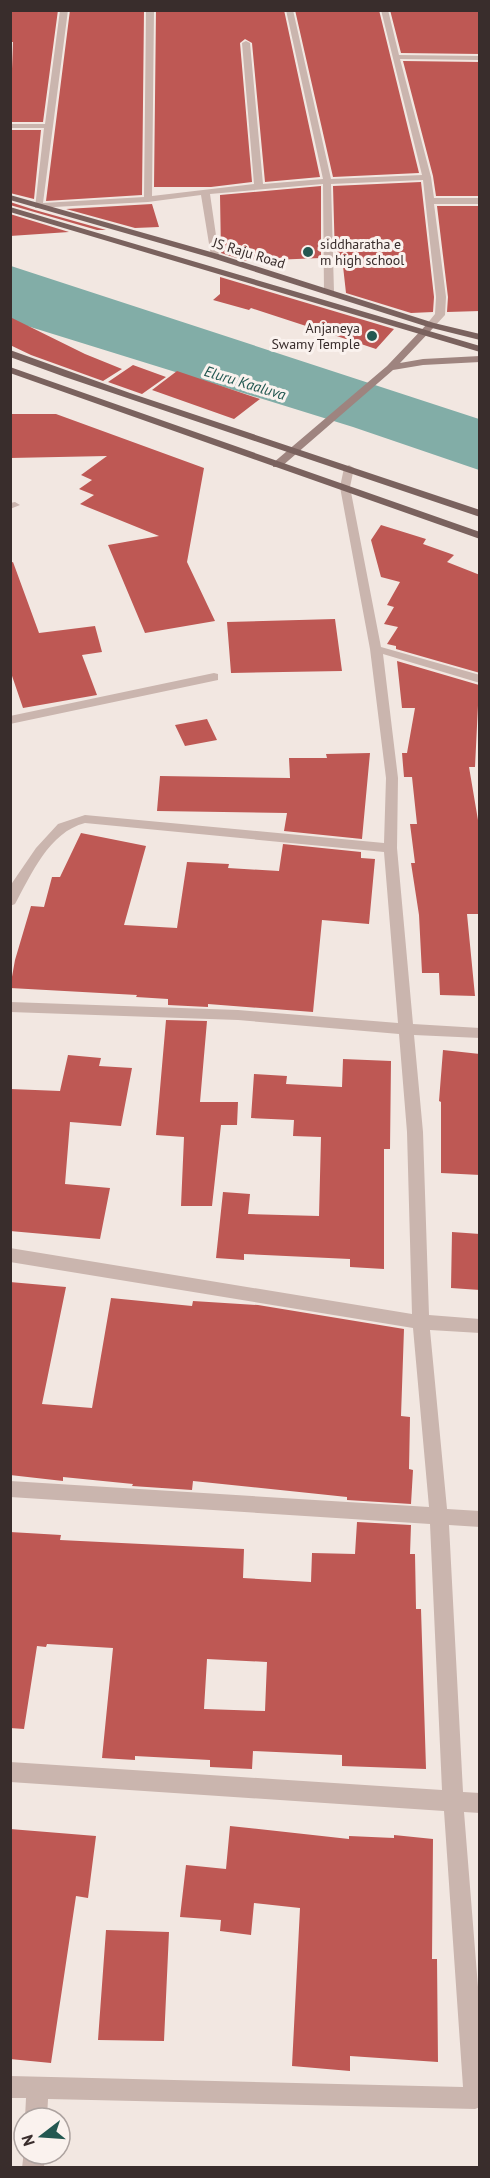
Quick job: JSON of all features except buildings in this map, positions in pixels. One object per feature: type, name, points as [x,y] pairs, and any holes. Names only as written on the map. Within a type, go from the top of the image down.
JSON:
[{"type":"main road","name":"JS Raju Road","points":[[10,197],[215,256],[431,325],[480,337]]},
{"type":"main road","name":"JS Raju Road","points":[[10,209],[480,349]]},
{"type":"main road","points":[[10,353],[81,380],[480,514]]},
{"type":"main road","points":[[10,370],[480,536]]},
{"type":"street","points":[[64,10],[38,206],[148,199],[205,191],[259,188],[327,180],[427,177]]},
{"type":"street","points":[[148,199],[150,10]]},
{"type":"street","points":[[290,10],[327,180],[328,292]]},
{"type":"street","points":[[278,465],[390,368],[440,315],[441,297],[427,177],[384,10]]},
{"type":"street","points":[[246,43],[259,188]]},
{"type":"street","points":[[397,57],[480,58]]},
{"type":"street","points":[[10,126],[48,126]]},
{"type":"street","points":[[205,191],[215,256]]},
{"type":"street","points":[[429,201],[480,201]]},
{"type":"street","points":[[390,368],[480,359]]},
{"type":"street","points":[[10,2087],[477,2099],[453,1801],[439,1516],[422,1322],[415,1132],[390,848],[392,778],[376,649],[345,487],[348,468]]},
{"type":"street","points":[[376,649],[480,679]]},
{"type":"street","points":[[10,720],[214,677]]},
{"type":"street","points":[[10,901],[34,860],[61,828],[72,821],[85,819],[390,848]]},
{"type":"street","points":[[10,1007],[238,1015],[480,1033]]},
{"type":"street","points":[[10,1255],[422,1322],[480,1326]]},
{"type":"street","points":[[10,1489],[480,1519]]},
{"type":"street","points":[[10,1772],[480,1803]]},
{"type":"street","points":[[37,2106],[38,2088]]},
{"type":"water","name":"Eluru Kaaluva","points":[[11,266],[479,419],[479,470],[353,427],[11,321]]},
{"type":"place","name":"siddharatha e m high school","points":[[308,252]]},
{"type":"place","name":"Anjaneya Swamy Temple","points":[[372,336]]}]
